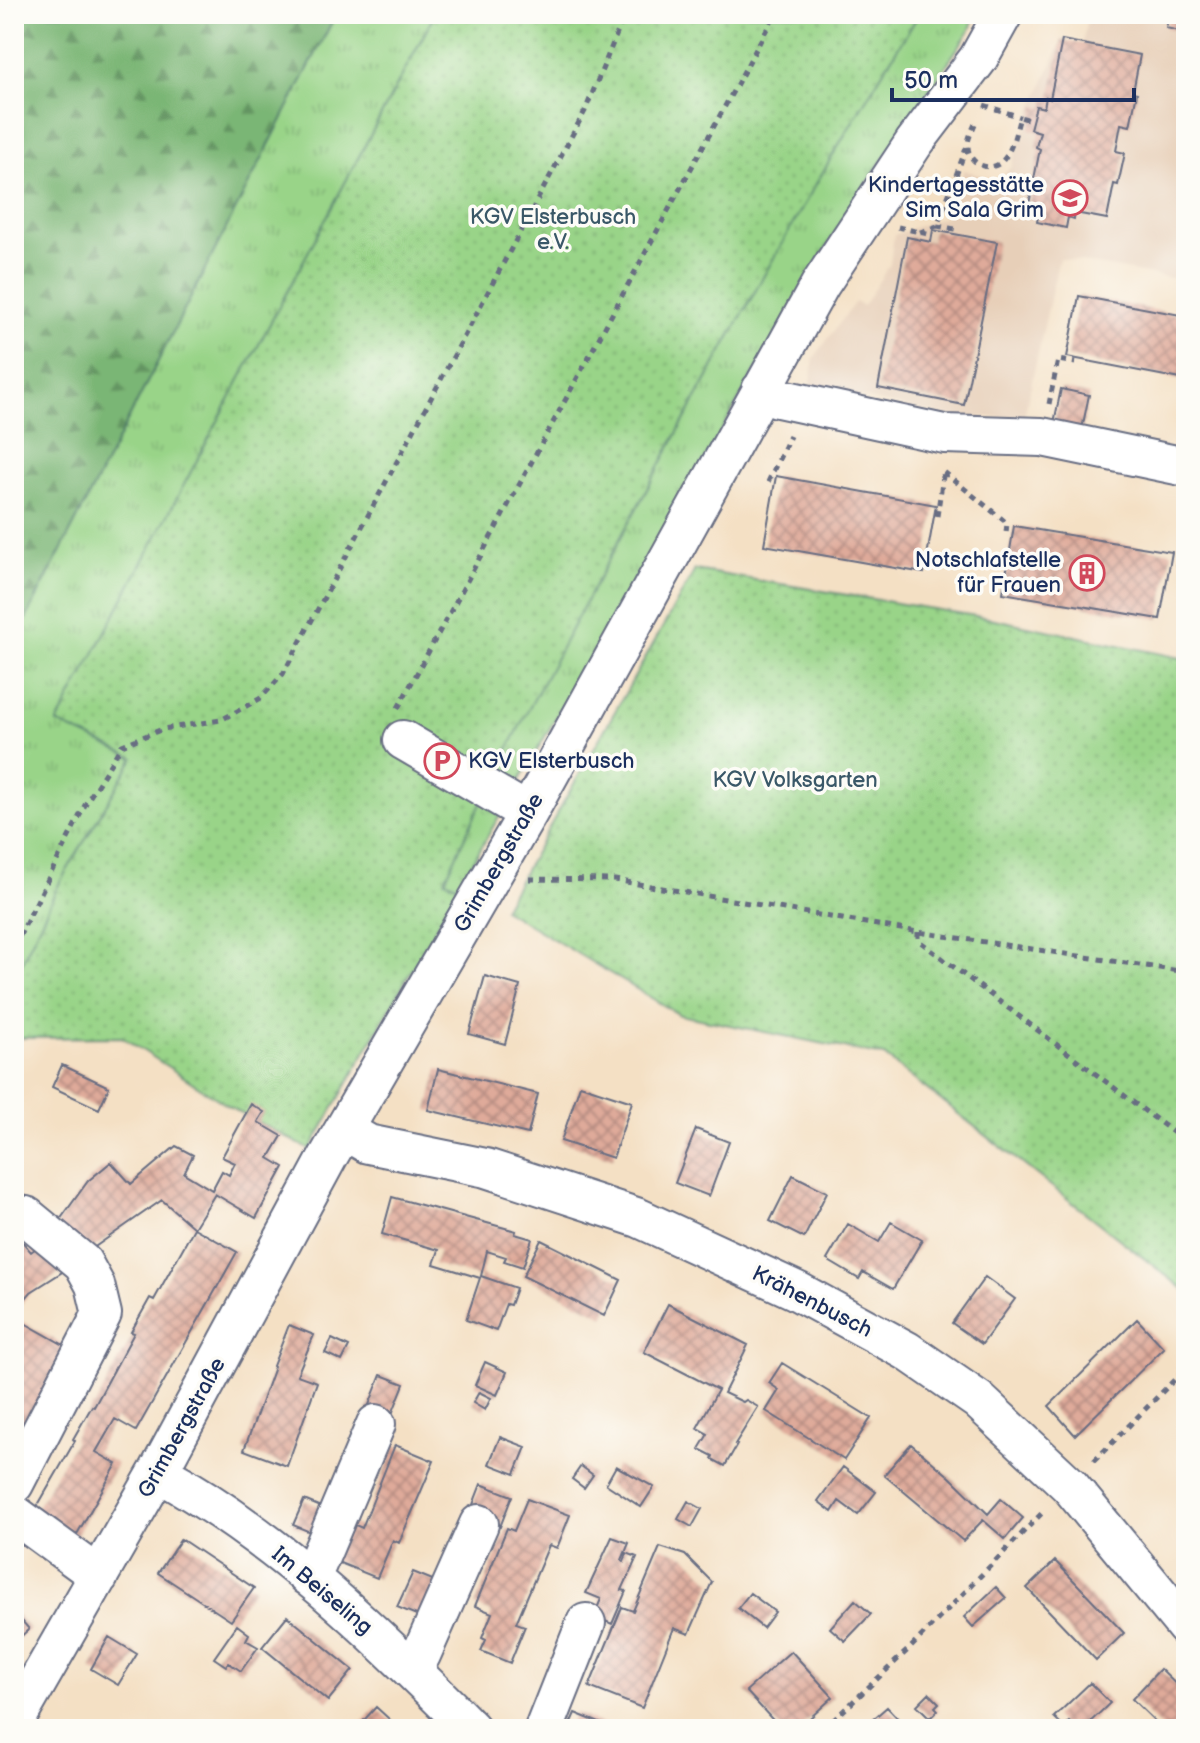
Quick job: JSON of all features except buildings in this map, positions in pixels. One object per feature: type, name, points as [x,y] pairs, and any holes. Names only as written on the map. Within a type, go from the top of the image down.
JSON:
[{"type":"street","name":"Grimbergstraße","points":[[14,1723],[158,1472],[344,1130],[528,813],[820,285],[914,143],[968,98],[978,59],[1003,14]]},
{"type":"street","points":[[761,390],[778,398],[949,434],[1042,437],[1186,467]]},
{"type":"street","points":[[403,740],[528,813]]},
{"type":"street","name":"Krähenbusch","points":[[344,1130],[368,1144],[486,1168],[639,1218],[797,1291],[907,1351],[978,1400],[1070,1486],[1186,1627]]},
{"type":"street","points":[[14,1214],[26,1216],[83,1263],[95,1285],[102,1314],[14,1484]]},
{"type":"street","points":[[307,1576],[317,1564],[376,1424]]},
{"type":"street","name":"Im Beiseling","points":[[158,1472],[243,1526],[307,1576],[410,1667],[471,1729]]},
{"type":"street","points":[[14,1514],[99,1576]]},
{"type":"street","points":[[410,1667],[421,1655],[479,1524]]},
{"type":"street","points":[[544,1729],[586,1623]]},
{"type":"path","points":[[14,947],[86,803],[122,745],[163,729],[221,720],[261,698],[283,674],[585,111],[625,14]]},
{"type":"path","points":[[403,740],[386,730],[775,14]]},
{"type":"path","points":[[968,98],[1024,118],[1004,160],[994,167],[977,164],[970,156],[967,146],[968,98]]},
{"type":"path","points":[[937,226],[967,146]]},
{"type":"path","points":[[920,232],[937,226],[960,230]]},
{"type":"path","points":[[898,227],[932,235]]},
{"type":"path","points":[[1042,437],[1058,360],[1076,363]]},
{"type":"path","points":[[768,482],[806,404]]},
{"type":"path","points":[[937,516],[949,434]]},
{"type":"path","points":[[944,472],[1007,523],[1006,533]]},
{"type":"path","points":[[1178,566],[1186,522]]},
{"type":"path","points":[[493,874],[511,878],[615,880],[918,932],[1186,972]]},
{"type":"path","points":[[918,932],[918,940],[1186,1142]]},
{"type":"path","points":[[824,1729],[911,1647],[1186,1368]]},
{"type":"shaded area","name":"Kindertagesstätte Sim Sala Grim","points":[[1088,14],[1186,14],[1186,281],[1059,258],[1024,417],[956,417],[810,387],[814,358],[855,302],[863,306],[890,264],[894,235],[946,216],[964,170],[996,180],[1011,167],[1062,40],[1082,45]]},
{"type":"green space","points":[[14,14],[336,14],[14,642]]},
{"type":"green space","points":[[336,14],[435,14],[58,723],[134,758],[59,884],[14,979],[14,642]]},
{"type":"green space","name":"KGV Elsterbusch e.V.","points":[[435,14],[919,14],[779,248],[569,633],[445,880],[459,886],[310,1150],[230,1107],[122,1037],[14,1038],[14,979],[59,884],[134,758],[57,723]]},
{"type":"green space","points":[[919,14],[975,14],[970,30],[846,214],[459,886],[445,880],[544,679],[715,364],[814,187]]},
{"type":"green space","name":"KGV Volksgarten","points":[[695,570],[994,619],[1186,659],[1186,1291],[884,1056],[680,1015],[503,909]]},
{"type":"place","name":"Kindertagesstätte Sim Sala Grim","points":[[1070,198]]},
{"type":"place","name":"Notschlafstelle für Frauen","points":[[1087,573]]},
{"type":"place","name":"KGV Elsterbusch","points":[[442,761]]}]
